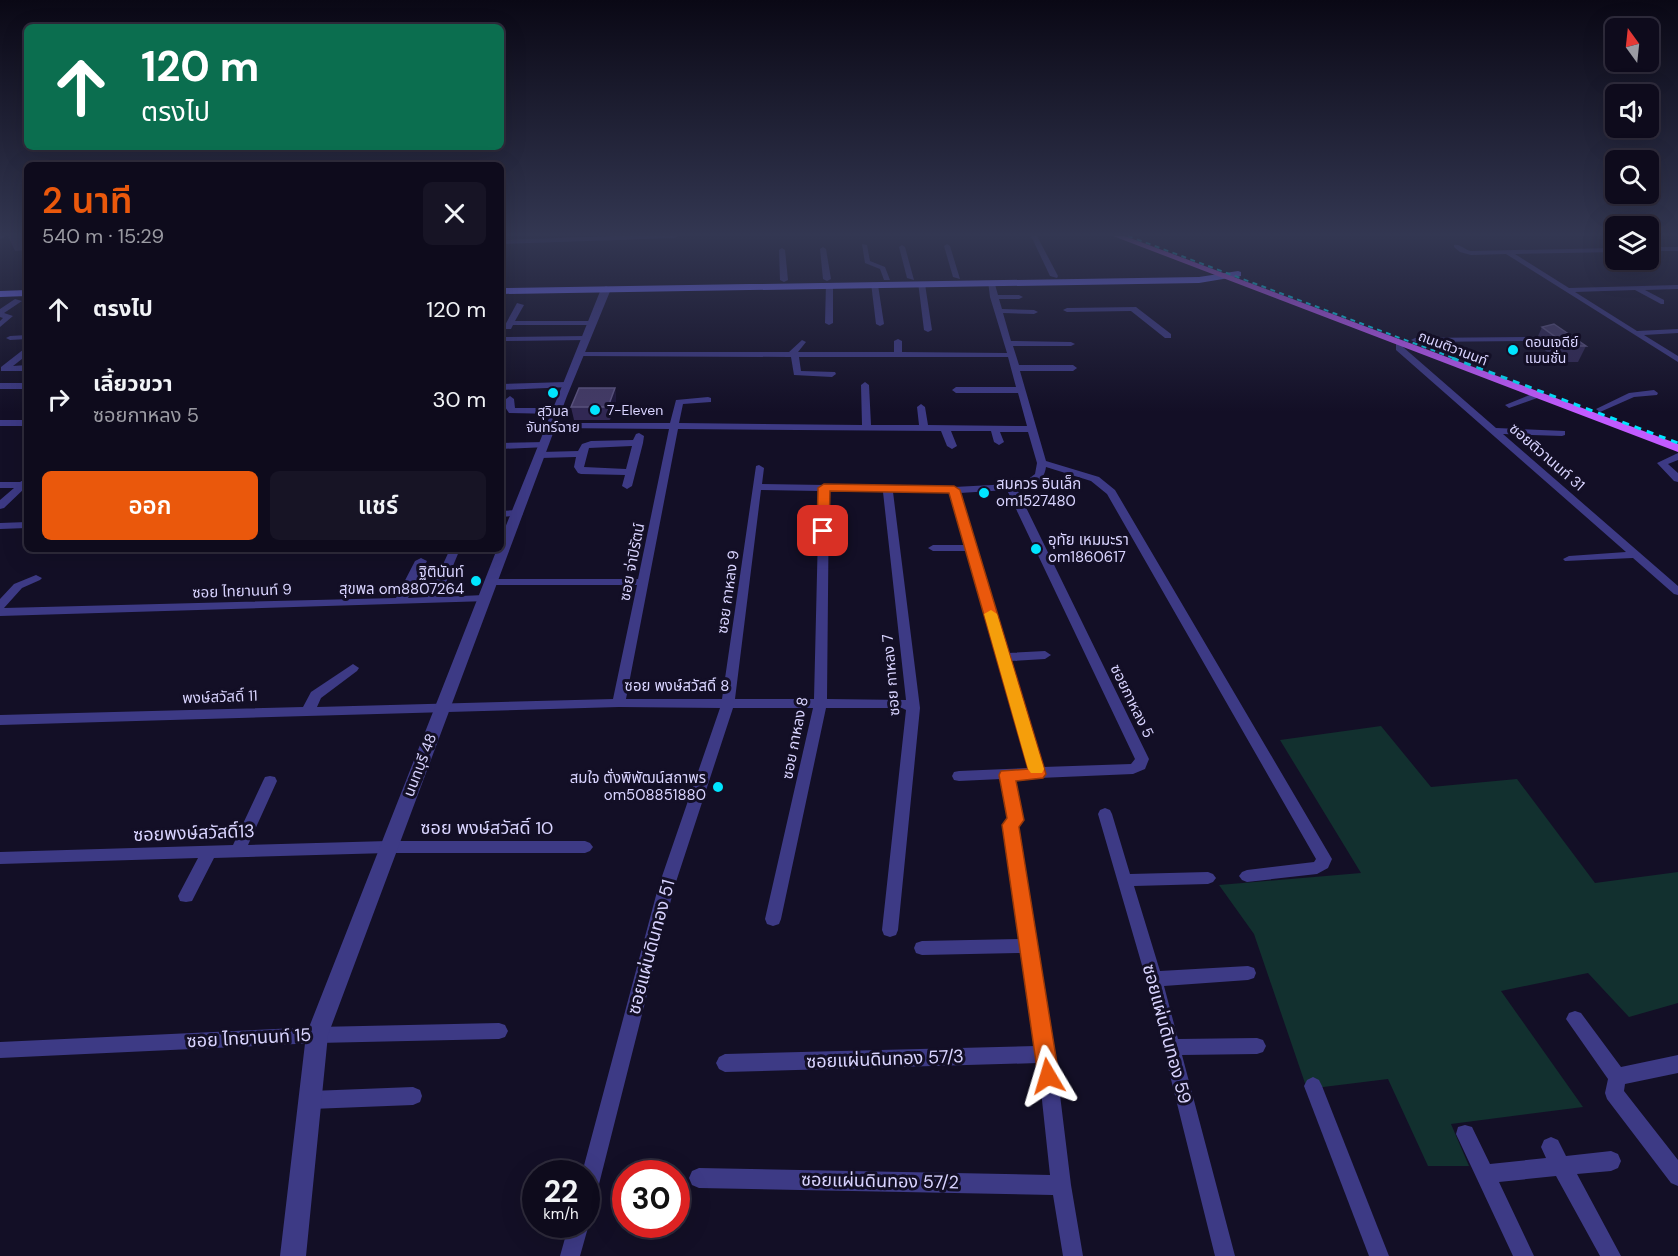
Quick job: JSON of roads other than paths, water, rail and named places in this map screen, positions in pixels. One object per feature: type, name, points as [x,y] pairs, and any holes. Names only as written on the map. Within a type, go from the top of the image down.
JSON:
[{"type":"main road","name":"ถนนติวานนท์","points":[[1271,295],[1678,448]]},
{"type":"main road","name":"ถนนติวานนท์","points":[[1293,295],[1678,438]]},
{"type":"main road","points":[[0,301],[22,301]]},
{"type":"street","name":"นนทบุรี 48","points":[[504,549],[604,295]]},
{"type":"street","points":[[828,295],[829,323]]},
{"type":"street","points":[[875,295],[880,324]]},
{"type":"street","points":[[923,295],[928,330]]},
{"type":"street","points":[[1574,295],[1678,360]]},
{"type":"street","points":[[1648,295],[1661,302]]},
{"type":"street","points":[[758,487],[954,490],[1011,487],[1029,483],[1040,475],[1042,463],[994,297],[1019,297]]},
{"type":"street","points":[[0,313],[22,301]]},
{"type":"street","points":[[504,335],[520,305]]},
{"type":"street","points":[[1067,310],[1133,309],[1168,336]]},
{"type":"street","points":[[998,311],[1034,312]]},
{"type":"street","points":[[0,313],[9,316],[0,324]]},
{"type":"street","points":[[510,322],[592,323]]},
{"type":"street","points":[[1635,333],[1678,332]]},
{"type":"street","points":[[10,339],[24,337]]},
{"type":"street","points":[[504,339],[585,338]]},
{"type":"street","points":[[1415,340],[1536,339]]},
{"type":"street","points":[[898,341],[898,355]]},
{"type":"street","points":[[802,342],[793,355],[797,373],[832,374]]},
{"type":"street","points":[[1007,343],[1071,344]]},
{"type":"street","name":"ซอยติวานนท์ 31","points":[[1399,343],[1399,348],[1678,592]]},
{"type":"street","points":[[2,369],[24,353]]},
{"type":"street","points":[[578,357],[1010,356]]},
{"type":"street","points":[[578,357],[603,361]]},
{"type":"street","points":[[2,369],[24,368]]},
{"type":"street","points":[[1014,368],[1073,368]]},
{"type":"street","points":[[865,385],[867,428]]},
{"type":"street","points":[[0,386],[24,386]]},
{"type":"street","points":[[504,387],[566,386]]},
{"type":"street","points":[[956,390],[1020,390]]},
{"type":"street","points":[[1600,409],[1632,395],[1654,393]]},
{"type":"street","points":[[1509,405],[1537,395]]},
{"type":"street","points":[[510,399],[509,407],[512,411],[557,411]]},
{"type":"street","name":"ซอย จ่าปิรัตน์","points":[[620,703],[679,402],[708,400]]},
{"type":"street","points":[[921,407],[924,428]]},
{"type":"street","points":[[0,423],[24,423]]},
{"type":"street","points":[[552,425],[1032,429]]},
{"type":"street","points":[[945,429],[952,446]]},
{"type":"street","points":[[995,429],[999,442]]},
{"type":"street","points":[[1494,430],[1562,433]]},
{"type":"street","points":[[627,486],[631,472],[639,439],[586,444],[579,467],[581,471],[631,472]]},
{"type":"street","points":[[504,446],[582,454]]},
{"type":"street","points":[[1676,476],[1662,463],[1678,456]]},
{"type":"street","points":[[1042,463],[1095,479],[1111,492],[1323,859],[1323,864],[1317,868],[1247,876]]},
{"type":"street","name":"ซอย กาหลง 9","points":[[728,702],[759,468]]},
{"type":"street","points":[[0,485],[24,483]]},
{"type":"street","points":[[0,506],[24,484]]},
{"type":"street","name":"ซอยกาหลง 5","points":[[959,776],[1133,769],[1140,765],[1142,759],[1011,487]]},
{"type":"street","name":"ซอย กาหลง 8","points":[[773,919],[820,705],[824,488]]},
{"type":"street","name":"ซอย กาหลง 7","points":[[888,489],[913,708],[890,930]]},
{"type":"street","points":[[954,490],[1038,774]]},
{"type":"street","points":[[504,514],[518,513]]},
{"type":"street","points":[[0,526],[24,525]]},
{"type":"street","points":[[933,548],[971,548]]},
{"type":"street","points":[[432,601],[454,552]]},
{"type":"street","name":"นนทบุรี 48","points":[[293,1256],[317,1035],[441,707],[456,676],[503,552]]},
{"type":"street","points":[[1569,559],[1635,555]]},
{"type":"street","points":[[400,601],[421,561]]},
{"type":"street","points":[[0,606],[18,586],[36,578]]},
{"type":"street","points":[[491,582],[644,582]]},
{"type":"street","name":"ซอย ไทยานนท์ 9","points":[[0,612],[484,599]]},
{"type":"street","points":[[1004,657],[1044,655]]},
{"type":"street","points":[[308,711],[316,695],[353,668]]},
{"type":"street","name":"ซอย พงษ์สวัสดิ์ 8","points":[[441,707],[728,702],[820,705],[903,704],[913,708]]},
{"type":"street","name":"ซอยแผ่นดินทอง 51","points":[[595,1160],[666,888],[728,702]]},
{"type":"street","name":"พงษ์สวัสดิ์ 11","points":[[0,720],[441,707]]},
{"type":"street","points":[[1007,775],[1015,820],[1010,825],[1046,1054],[1061,1185],[1073,1256]]},
{"type":"street","points":[[237,852],[270,781]]},
{"type":"street","name":"ซอยแผ่นดินทอง 59","points":[[1105,814],[1154,979],[1225,1256]]},
{"type":"street","name":"ซอย พงษ์สวัสดิ์ 10","points":[[388,848],[585,847]]},
{"type":"street","name":"ซอยพงษ์สวัสดิ์13","points":[[0,858],[388,848]]},
{"type":"street","points":[[186,896],[209,853]]},
{"type":"street","points":[[1125,880],[1208,878]]},
{"type":"street","points":[[922,948],[1029,946]]},
{"type":"street","points":[[1154,979],[1248,973]]},
{"type":"street","points":[[1575,1018],[1617,1077],[1614,1093],[1678,1176]]},
{"type":"street","name":"ซอย ไทยานนท์ 15","points":[[0,1050],[317,1035],[499,1031]]},
{"type":"street","points":[[1171,1047],[1257,1046]]},
{"type":"street","name":"ซอยแผ่นดินทอง 57/3","points":[[725,1064],[1046,1054]]},
{"type":"street","points":[[1617,1077],[1678,1064]]},
{"type":"street","points":[[1313,1086],[1379,1256]]},
{"type":"street","points":[[311,1100],[413,1096]]},
{"type":"street","points":[[1465,1134],[1524,1256]]},
{"type":"street","points":[[1551,1147],[1611,1256]]},
{"type":"street","points":[[1484,1174],[1611,1161]]},
{"type":"street","name":"ซอยแผ่นดินทอง 57/2","points":[[699,1178],[1061,1185]]},
{"type":"street","points":[[570,1256],[575,1238]]},
{"type":"railway","points":[[1284,295],[1456,359]]},
{"type":"railway","points":[[1452,358],[1678,443]]},
{"type":"place","name":"ดอนเจดีย์ แมนชั่น","points":[[1513,350]]},
{"type":"place","name":"สุวิมล จันทร์ฉาย","points":[[553,393]]},
{"type":"place","name":"7-Eleven","points":[[595,410]]},
{"type":"place","name":"สมควร อินเล็ก om1527480","points":[[984,493]]},
{"type":"place","name":"อุทัย เหมมะรา om1860617","points":[[1036,549]]},
{"type":"place","name":"ฐิตินันท์ สุขพล om8807264","points":[[476,581]]},
{"type":"place","name":"สมใจ ตั่งพิพัฒน์สถาพร om508851880","points":[[718,787]]}]
